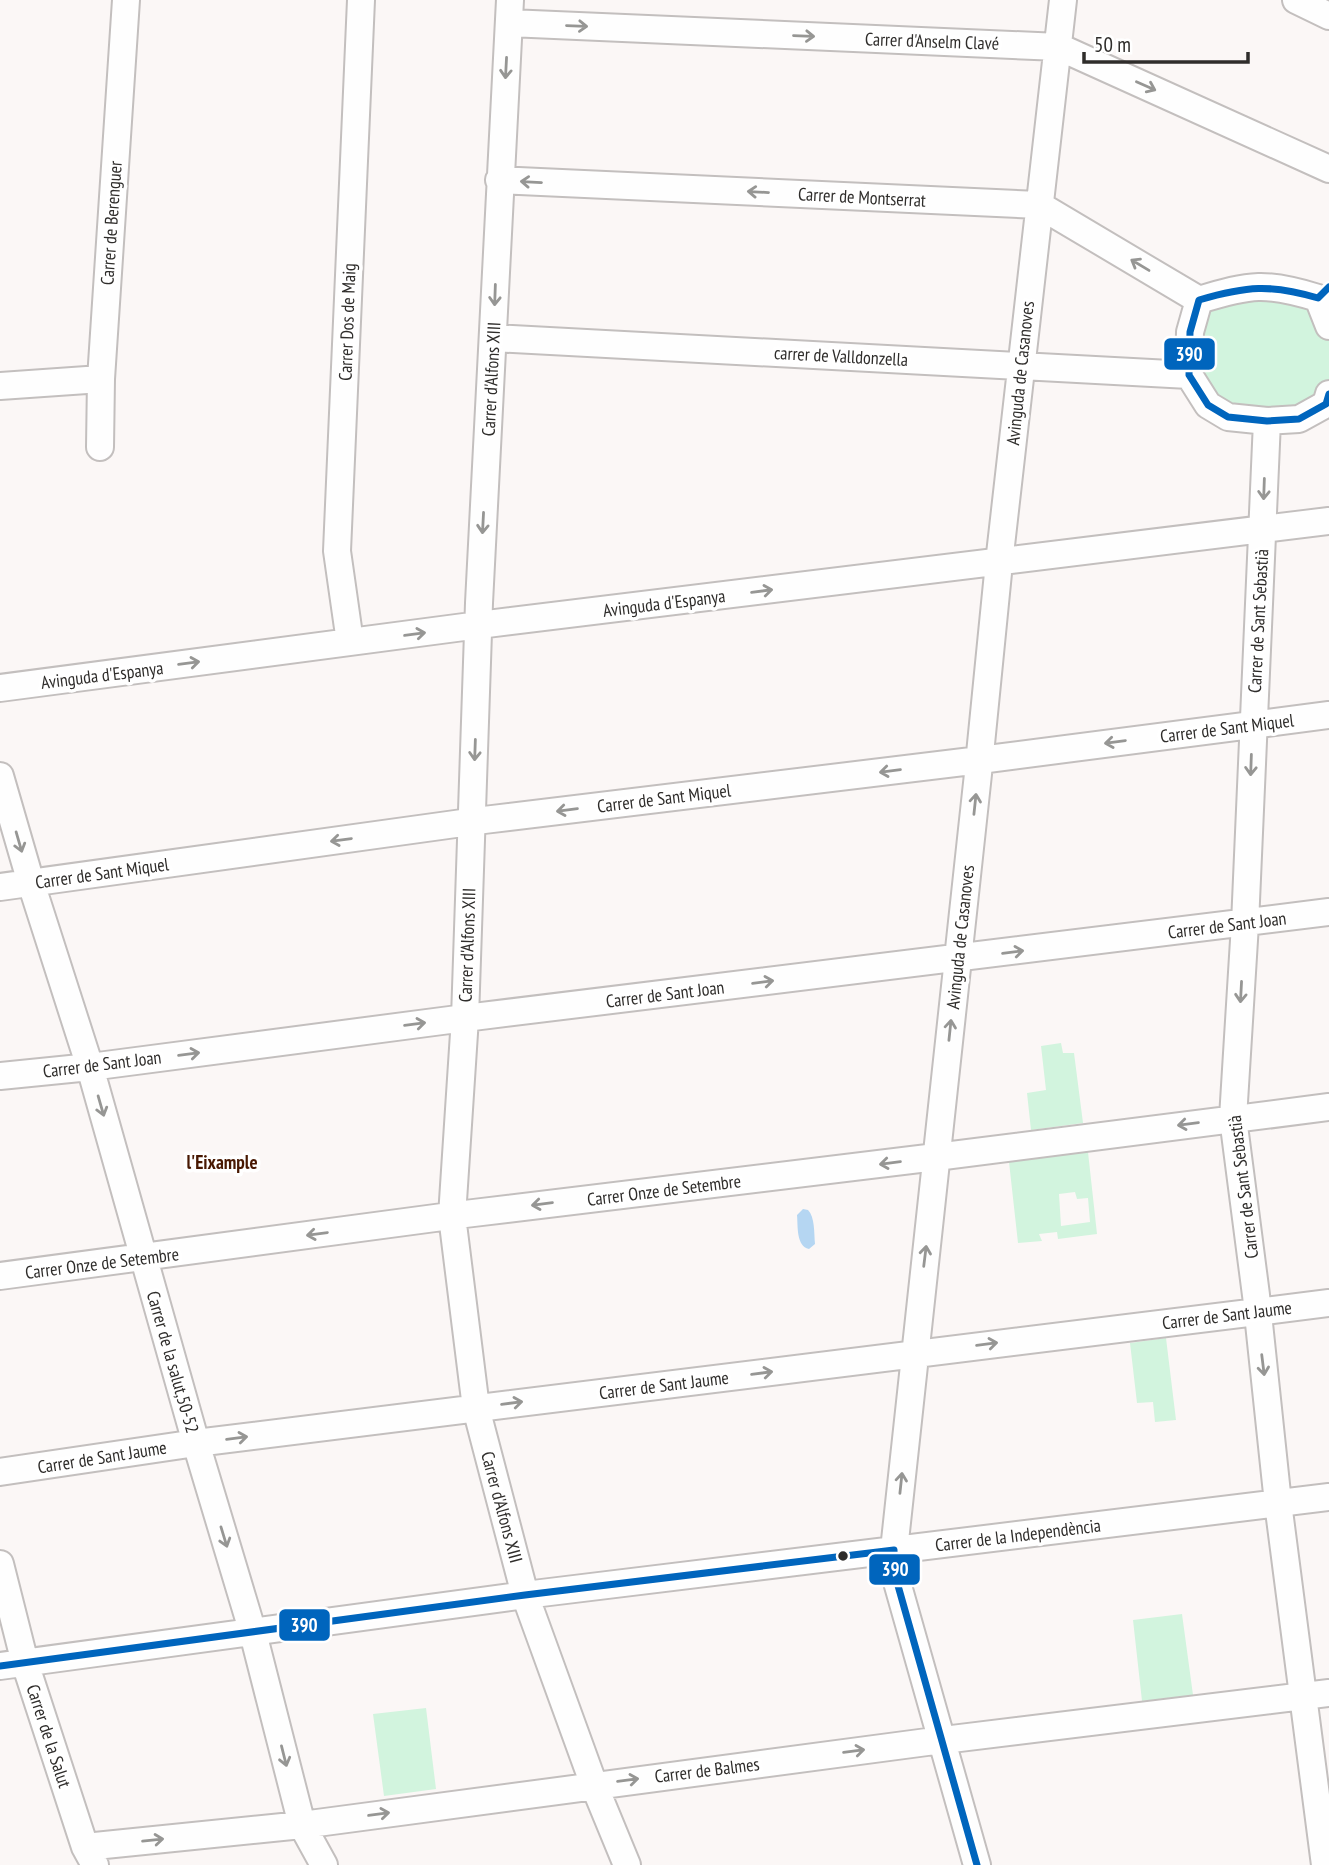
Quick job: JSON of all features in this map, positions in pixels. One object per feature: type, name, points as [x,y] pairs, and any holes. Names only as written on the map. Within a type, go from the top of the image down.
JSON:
[{"type":"street","name":"Carrer de Berenguer","points":[[100,447],[101,379],[126,0]]},
{"type":"street","name":"Carrer Dos de Maig","points":[[350,642],[337,551],[361,0]]},
{"type":"street","name":"Avinguda de Casanoves","points":[[977,1865],[895,1575],[894,1550],[999,563],[1063,0]]},
{"type":"street","points":[[1296,0],[1329,16]]},
{"type":"street","name":"Carrer d'Anselm Clavé","points":[[509,12],[1059,47],[1329,169]]},
{"type":"street","name":"Carrer d'Alfons XIII","points":[[509,12],[499,180],[464,1018],[452,1216],[476,1408],[525,1595],[594,1785],[627,1865]]},
{"type":"street","name":"Carrer de Montserrat","points":[[499,180],[1039,205],[1199,300]]},
{"type":"street","points":[[1329,326],[1323,292],[1255,285],[1199,300],[1190,332],[1189,375],[1209,405],[1228,417],[1267,421],[1300,419],[1326,404],[1329,394]]},
{"type":"street","name":"carrer de Valldonzella","points":[[493,338],[1189,375]]},
{"type":"street","points":[[0,386],[101,379]]},
{"type":"street","name":"Carrer de Sant Sebastià","points":[[1267,421],[1245,924],[1233,1118],[1256,1295],[1278,1503],[1325,1865]]},
{"type":"street","name":"Avinguda d'Espanya","points":[[0,688],[480,625],[1329,521]]},
{"type":"street","name":"Carrer de Sant Miquel","points":[[0,887],[472,822],[980,761],[1329,715]]},
{"type":"street","name":"Carrer de la salut,50-52","points":[[0,776],[90,1067],[196,1443],[253,1633],[302,1825],[324,1865]]},
{"type":"street","name":"Carrer de Sant Joan","points":[[0,1076],[1329,912]]},
{"type":"street","name":"Carrer Onze de Setembre","points":[[0,1276],[452,1216],[1329,1107]]},
{"type":"street","name":"Carrer de Sant Jaume","points":[[0,1472],[196,1443],[1329,1303]]},
{"type":"street","name":"Carrer de la Independència","points":[[13,1665],[56,1657],[525,1595],[1329,1497]]},
{"type":"street","name":"Carrer de la Salut","points":[[0,1564],[13,1665],[90,1856]]},
{"type":"street","name":"Carrer de Balmes","points":[[90,1856],[594,1785],[1329,1693]]},
{"type":"green space","points":[[1318,298],[1329,326],[1329,394],[1299,419],[1208,405],[1190,332],[1199,300]]},
{"type":"green space","points":[[1061,1043],[1063,1053],[1074,1053],[1083,1123],[1031,1130],[1027,1093],[1046,1090],[1041,1046]]},
{"type":"green space","points":[[1088,1152],[1097,1234],[1058,1239],[1057,1232],[1039,1234],[1042,1241],[1018,1243],[1009,1162]],"holes":[[[1075,1192],[1077,1199],[1088,1198],[1090,1222],[1061,1226],[1059,1194]]]},
{"type":"green space","points":[[1166,1338],[1176,1420],[1155,1422],[1153,1402],[1137,1403],[1130,1343]]},
{"type":"green space","points":[[1182,1614],[1193,1695],[1142,1701],[1133,1620]]},
{"type":"green space","points":[[426,1708],[436,1789],[384,1796],[373,1714]]},
{"type":"water","points":[[803,1209],[810,1213],[814,1226],[815,1244],[809,1249],[802,1244],[798,1235],[797,1215]]},
{"type":"transit line","name":"390","points":[[1329,287],[1318,298],[1286,290],[1258,288],[1199,300],[1190,332],[1189,375],[1208,405],[1228,417],[1267,421],[1299,419],[1326,404],[1329,394]]},
{"type":"transit line","name":"390","points":[[0,1666],[525,1595],[894,1550],[895,1575],[977,1865]]},
{"type":"district","name":"l'Eixample","points":[[222,1162]]}]
